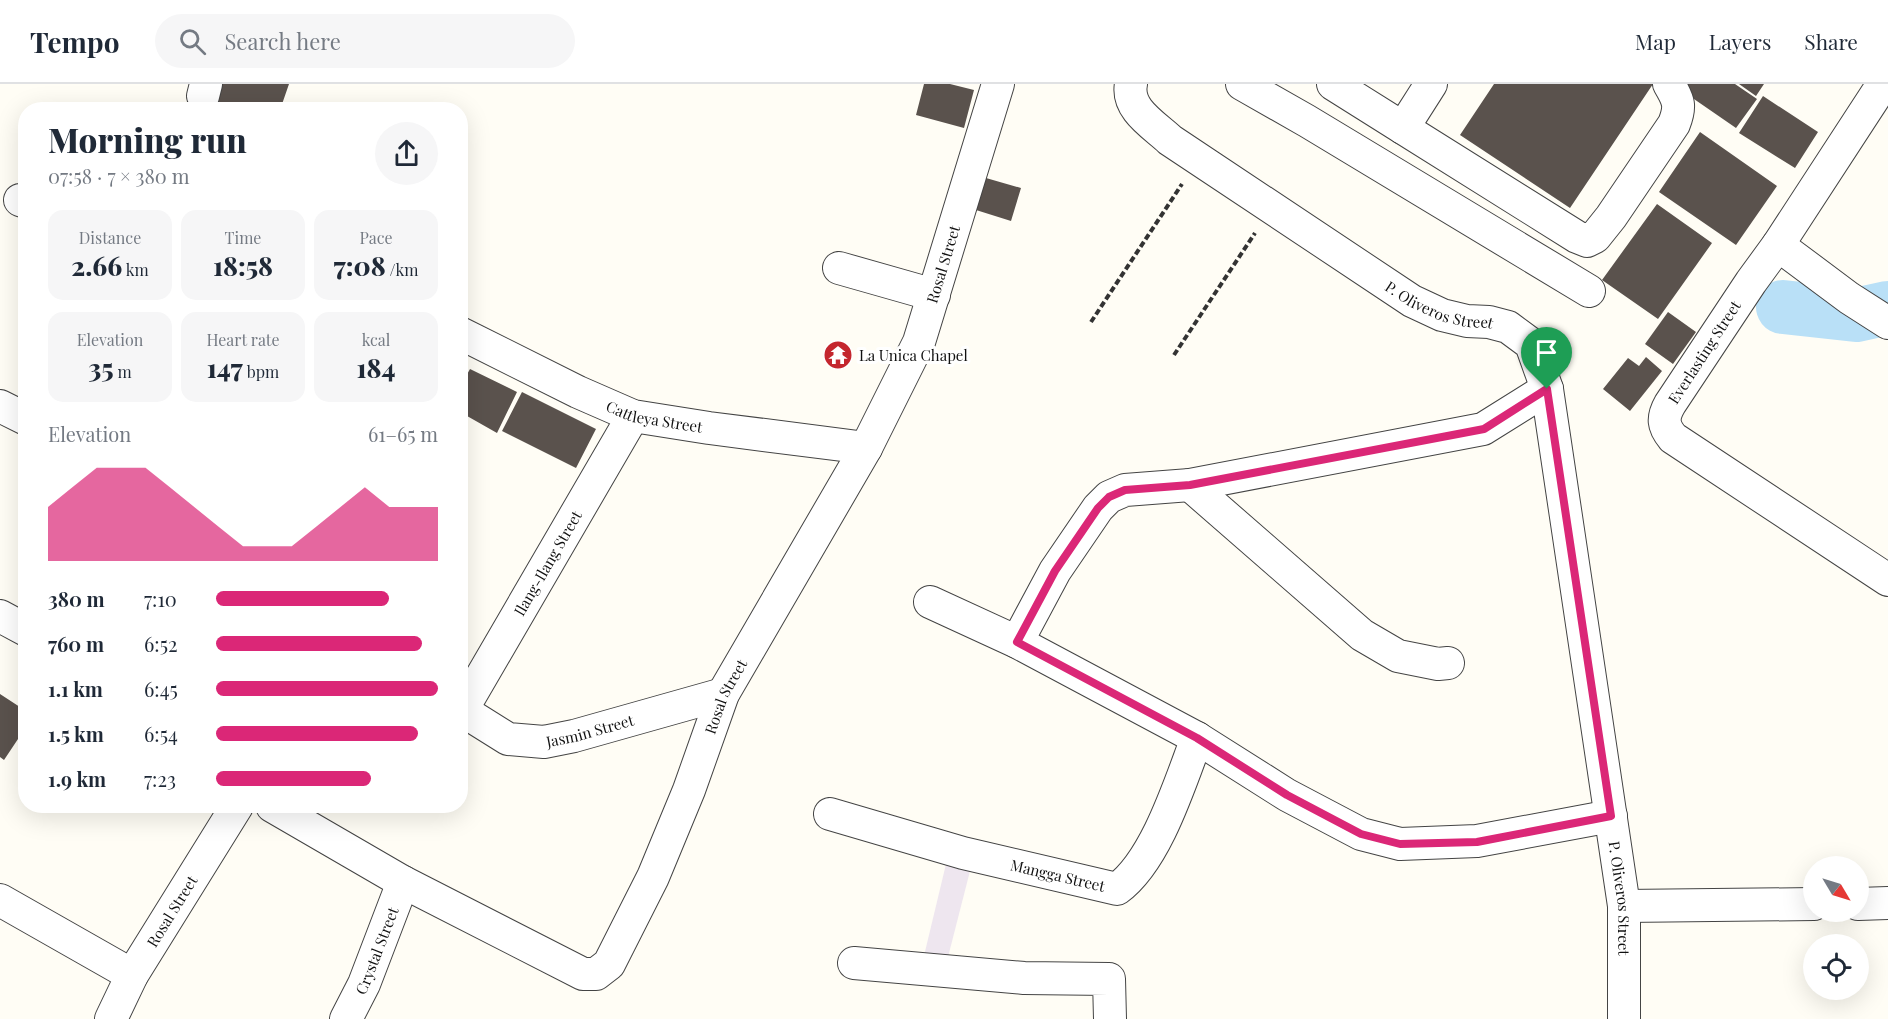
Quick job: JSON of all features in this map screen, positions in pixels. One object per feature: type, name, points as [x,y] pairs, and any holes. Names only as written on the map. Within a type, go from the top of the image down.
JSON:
[{"type":"street","name":"Rosal Street","points":[[284,813],[404,882],[584,974],[596,974],[609,964],[654,877],[689,790],[723,694],[866,448],[919,342],[998,84]]},
{"type":"street","name":"P. Oliveros Street","points":[[1131,84],[1132,102],[1140,113],[1170,140],[1412,301],[1442,315],[1508,327],[1531,344],[1547,389],[1624,906],[1624,1019]]},
{"type":"street","points":[[1242,84],[1589,291]]},
{"type":"street","points":[[1307,121],[1331,84],[1577,237],[1587,241],[1595,237],[1611,217],[1674,124],[1679,112],[1679,102],[1670,84]]},
{"type":"street","points":[[1403,128],[1431,84]]},
{"type":"street","name":"Everlasting Street","points":[[1883,84],[1778,245],[1670,404],[1665,413],[1664,422],[1666,430],[1673,438],[1888,580]]},
{"type":"street","points":[[1778,245],[1849,298],[1888,323]]},
{"type":"street","points":[[839,268],[934,295]]},
{"type":"street","name":"Cattleya Street","points":[[468,337],[578,392],[633,416],[866,448]]},
{"type":"street","points":[[1017,642],[1055,571],[1098,508],[1109,497],[1125,490],[1190,485],[1484,429],[1547,389]]},
{"type":"street","points":[[0,406],[18,415]]},
{"type":"street","name":"Ilang-Ilang Street","points":[[468,697],[633,416]]},
{"type":"street","points":[[1190,485],[1362,635],[1398,656],[1438,664],[1448,663]]},
{"type":"street","points":[[930,602],[1017,642],[1197,738],[1287,795],[1361,834],[1400,844],[1477,842],[1611,816]]},
{"type":"street","points":[[0,616],[18,626]]},
{"type":"street","name":"Jasmin Street","points":[[468,713],[508,739],[544,742],[574,736],[723,694]]},
{"type":"street","name":"Mangga Street","points":[[830,814],[963,853],[1117,889],[1129,881],[1167,818],[1197,738]]},
{"type":"street","name":"Rosal Street","points":[[111,1019],[132,975],[233,813]]},
{"type":"street","name":"Crystal Street","points":[[348,1016],[364,984],[404,882]]},
{"type":"street","points":[[0,900],[132,975]]},
{"type":"street","points":[[1869,904],[1888,903]]},
{"type":"street","points":[[1624,906],[1803,904]]},
{"type":"street","points":[[854,963],[1023,978],[1109,979],[1110,1019]]},
{"type":"path","points":[[1091,322],[1199,158]]},
{"type":"path","points":[[1174,355],[1272,208]]},
{"type":"shaded area","points":[[946,864],[970,871],[947,961],[923,960]]},
{"type":"building","points":[[222,84],[289,84],[283,102],[216,102]]},
{"type":"building","points":[[924,84],[950,84],[974,90],[964,128],[916,115]]},
{"type":"building","points":[[1494,84],[1653,84],[1570,208],[1460,135]]},
{"type":"building","points":[[1681,84],[1735,84],[1757,99],[1736,128],[1678,88]]},
{"type":"building","points":[[1739,84],[1764,84],[1756,96]]},
{"type":"building","points":[[1763,96],[1818,132],[1795,168],[1739,133]]},
{"type":"building","points":[[1700,132],[1777,186],[1736,245],[1659,192]]},
{"type":"building","points":[[986,178],[1021,188],[1011,221],[976,210]]},
{"type":"building","points":[[1657,204],[1712,243],[1658,319],[1602,280]]},
{"type":"building","points":[[1668,312],[1696,332],[1673,364],[1645,344]]},
{"type":"building","points":[[1646,357],[1662,371],[1630,411],[1603,389],[1628,358],[1639,366]]},
{"type":"building","points":[[470,369],[517,392],[497,433],[468,417],[468,373]]},
{"type":"building","points":[[522,392],[596,429],[576,468],[502,431]]},
{"type":"building","points":[[0,694],[18,706],[18,739],[4,760],[0,757]]},
{"type":"waterway","points":[[1783,307],[1856,315],[1888,308]]},
{"type":"place","name":"La Unica Chapel","points":[[838,355]]},
{"type":"route","points":[[1547,389],[1611,816],[1477,842],[1400,844],[1361,834],[1287,795],[1197,738],[1017,642],[1055,571],[1098,508],[1109,497],[1125,490],[1190,485],[1484,429],[1547,389]]}]
